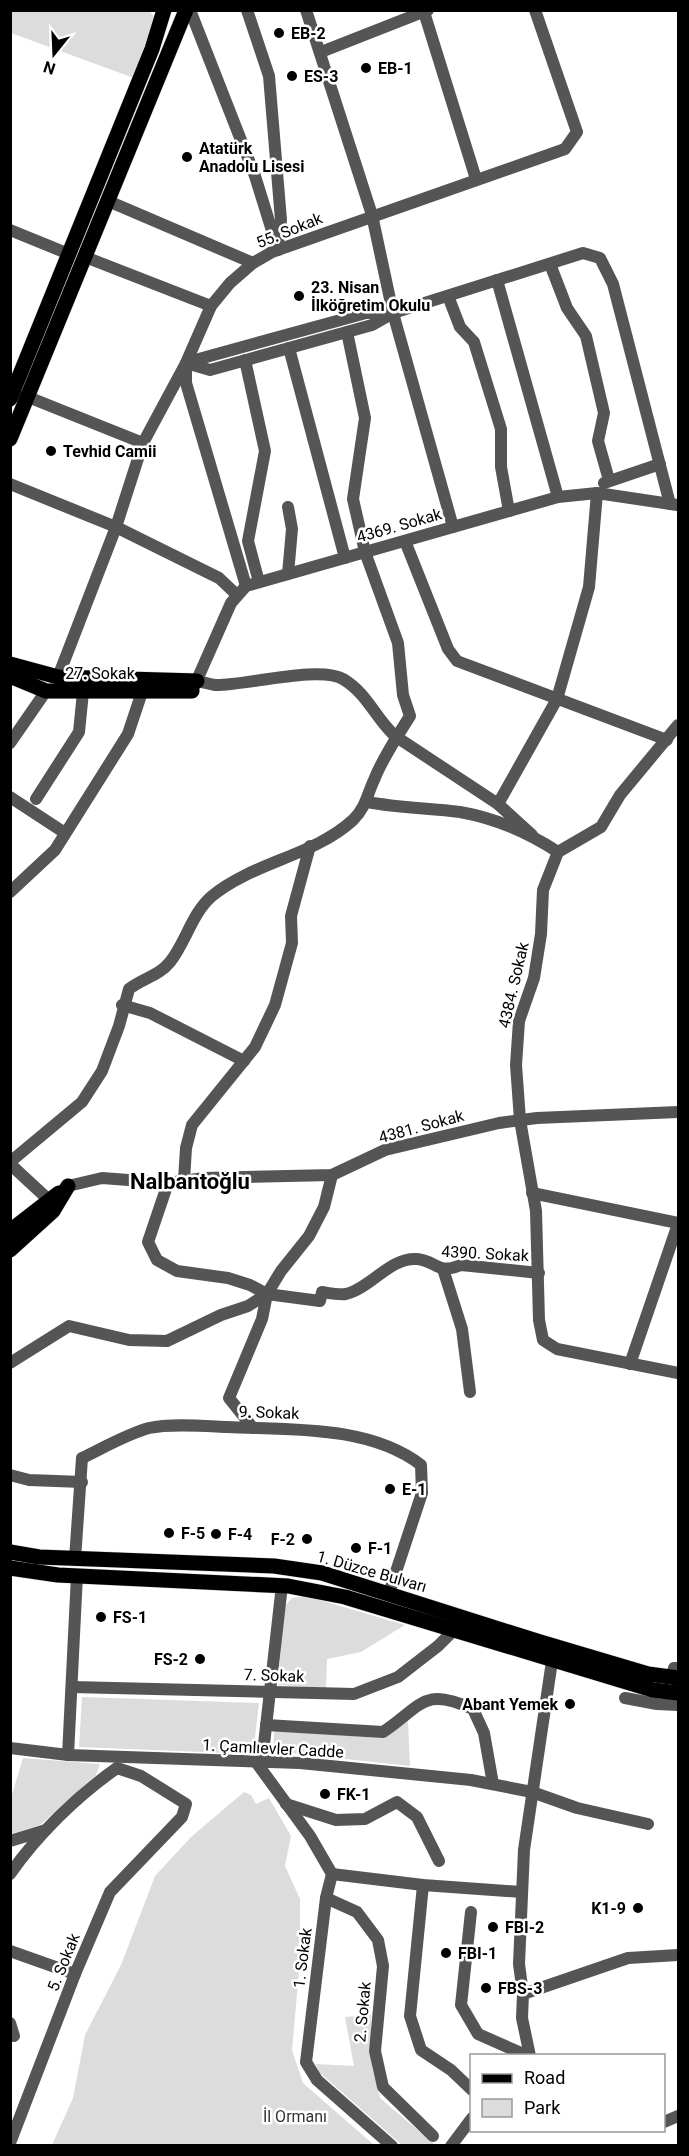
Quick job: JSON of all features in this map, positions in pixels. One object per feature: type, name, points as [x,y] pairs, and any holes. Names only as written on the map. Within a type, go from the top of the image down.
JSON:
[{"type":"main road","points":[[11,397],[152,50],[164,10]]},
{"type":"main road","points":[[10,439],[188,10]]},
{"type":"main road","points":[[10,664],[58,677],[195,686]]},
{"type":"main road","name":"27. Sokak","points":[[10,676],[46,690],[83,692],[142,692],[195,686]]},
{"type":"main road","points":[[10,1250],[33,1232],[68,1186]]},
{"type":"main road","points":[[10,1231],[51,1206]]},
{"type":"main road","name":"1. Düzce Bulvarı","points":[[10,1552],[39,1557],[75,1559],[274,1566],[322,1573],[648,1674],[676,1675]]},
{"type":"main road","name":"1. Düzce Bulvarı","points":[[10,1568],[77,1575],[282,1585],[345,1597],[552,1661],[654,1690],[678,1693]]},
{"type":"street","points":[[188,10],[255,176],[278,250]]},
{"type":"street","points":[[247,10],[269,76],[281,220],[278,250]]},
{"type":"street","points":[[306,10],[372,215],[393,313],[453,527]]},
{"type":"street","name":"55. Sokak","points":[[58,677],[116,527],[143,443],[186,363],[211,306],[230,283],[253,263],[278,250],[372,215],[565,149],[578,132],[535,10]]},
{"type":"street","points":[[321,52],[426,11],[476,179]]},
{"type":"street","points":[[108,201],[253,263]]},
{"type":"street","points":[[10,230],[69,254]]},
{"type":"street","points":[[186,363],[210,370],[372,325],[393,313],[583,253],[600,258],[613,284],[660,464],[674,505]]},
{"type":"street","points":[[85,257],[211,306]]},
{"type":"street","points":[[550,264],[567,308],[586,336],[604,413],[598,441],[609,480]]},
{"type":"street","points":[[497,280],[558,497]]},
{"type":"street","points":[[448,296],[460,327],[474,342],[501,429],[501,467],[509,511]]},
{"type":"street","points":[[186,363],[366,313],[393,313]]},
{"type":"street","points":[[51,1206],[10,1163],[82,1102],[102,1071],[119,1026],[122,1005],[129,989],[160,973],[172,959],[182,939],[210,898],[231,883],[310,846],[353,820],[368,802],[373,781],[395,736],[410,716],[403,694],[398,644],[365,552],[353,499],[365,418],[347,332]]},
{"type":"street","points":[[289,348],[345,558]]},
{"type":"street","points":[[245,360],[265,450],[248,541],[259,582]]},
{"type":"street","points":[[186,363],[186,383],[242,590]]},
{"type":"street","points":[[11,397],[28,397],[143,443]]},
{"type":"street","points":[[498,804],[557,699],[589,587],[593,493],[609,480],[660,464]]},
{"type":"street","points":[[10,484],[116,527],[242,590]]},
{"type":"street","name":"4369. Sokak","points":[[242,590],[259,582],[558,497],[593,493],[674,505]]},
{"type":"street","points":[[288,507],[292,529],[288,574]]},
{"type":"street","points":[[405,541],[448,649],[457,661],[667,740]]},
{"type":"street","points":[[242,590],[231,603],[195,686],[285,676],[341,677],[365,695],[385,727],[395,736],[498,804],[532,835],[558,852],[601,828],[620,795],[678,725]]},
{"type":"street","points":[[10,743],[46,690]]},
{"type":"street","points":[[36,799],[79,732],[83,692]]},
{"type":"street","points":[[10,892],[55,850],[128,734],[142,692]]},
{"type":"street","points":[[10,797],[65,833]]},
{"type":"street","points":[[368,802],[393,807],[462,813],[532,835]]},
{"type":"street","points":[[184,1180],[186,1148],[192,1125],[255,1047],[275,1005],[292,943],[291,916],[310,846]]},
{"type":"street","name":"4384. Sokak","points":[[558,852],[543,890],[541,934],[534,978],[519,1021],[516,1065],[520,1120],[532,1193],[539,1273],[539,1320],[543,1340],[557,1349],[630,1364]]},
{"type":"street","points":[[122,1005],[150,1014],[244,1061]]},
{"type":"street","name":"4381. Sokak","points":[[68,1186],[102,1178],[168,1183],[184,1180],[332,1175],[385,1150],[520,1120],[678,1112]]},
{"type":"street","points":[[254,1428],[229,1398],[262,1319],[267,1294],[281,1271],[309,1236],[324,1207],[332,1175]]},
{"type":"street","points":[[10,1179],[31,1183]]},
{"type":"street","points":[[168,1183],[148,1242],[157,1260],[177,1271],[228,1278],[250,1285],[267,1294]]},
{"type":"street","points":[[532,1193],[678,1224],[630,1364],[678,1373]]},
{"type":"street","name":"4390. Sokak","points":[[267,1294],[320,1301],[322,1292],[346,1294],[394,1265],[417,1259],[444,1269],[461,1265],[539,1273]]},
{"type":"street","points":[[444,1269],[462,1329],[470,1392]]},
{"type":"street","points":[[10,1363],[69,1326],[129,1340],[167,1341],[221,1315],[248,1306],[267,1294]]},
{"type":"street","name":"9. Sokak","points":[[75,1559],[82,1458],[150,1428],[306,1430],[354,1437],[404,1452],[421,1465],[422,1493],[389,1593]]},
{"type":"street","points":[[10,1475],[29,1480],[82,1482]]},
{"type":"street","points":[[68,1755],[77,1575]]},
{"type":"street","points":[[282,1585],[266,1725],[259,1762],[332,1874],[423,1885],[522,1892]]},
{"type":"street","name":"7. Sokak","points":[[72,1687],[354,1694],[398,1677],[438,1646],[454,1629]]},
{"type":"street","points":[[529,2054],[522,2018],[523,1994],[519,1964],[522,1892],[532,1792],[552,1661]]},
{"type":"street","points":[[266,1725],[383,1732],[422,1701],[447,1697],[473,1709],[484,1733],[493,1784]]},
{"type":"street","points":[[625,1698],[678,1705]]},
{"type":"street","name":"1. Çamlıevler Cadde","points":[[10,1748],[118,1763],[300,1763],[471,1780],[532,1792],[578,1808],[648,1824]]},
{"type":"street","points":[[10,1874],[50,1828],[118,1763]]},
{"type":"street","name":"5. Sokak","points":[[10,2143],[75,1974],[111,1892],[182,1817],[186,1803],[118,1763]]},
{"type":"street","points":[[286,1804],[336,1820],[365,1819],[397,1802],[417,1817],[439,1861]]},
{"type":"street","points":[[10,1841],[50,1828]]},
{"type":"street","name":"1. Sokak","points":[[332,1874],[326,1898],[306,2062],[317,2080],[392,2145]]},
{"type":"street","points":[[423,1885],[410,2016],[421,2050],[451,2070],[470,2089]]},
{"type":"street","name":"2. Sokak","points":[[326,1898],[357,1912],[378,1940],[383,1966],[375,2051],[383,2087],[433,2136]]},
{"type":"street","points":[[471,1912],[461,2005],[478,2034],[527,2054]]},
{"type":"street","points":[[10,1951],[75,1974]]},
{"type":"street","points":[[523,1994],[628,1958],[678,1955]]},
{"type":"street","points":[[10,2024],[14,2036]]},
{"type":"street","points":[[451,2145],[470,2119]]},
{"type":"green space","points":[[149,10],[154,17],[134,78],[11,33],[10,11]]},
{"type":"green space","points":[[306,1596],[405,1625],[361,1652],[327,1659],[326,1688],[278,1685],[284,1607],[292,1598]]},
{"type":"green space","points":[[82,1697],[259,1703],[253,1754],[79,1747]]},
{"type":"green space","points":[[408,1721],[410,1766],[273,1751],[274,1731],[384,1738]]},
{"type":"green space","points":[[23,1758],[100,1764],[96,1775],[40,1825],[11,1834],[10,1801]]},
{"type":"green space","name":"İl Ormanı","points":[[244,1792],[251,1795],[256,1804],[269,1798],[291,1836],[285,1866],[300,1899],[300,1961],[292,2050],[303,2083],[374,2145],[52,2145],[73,2098],[85,2035],[121,1965],[155,1876],[191,1837]]},
{"type":"green space","points":[[371,2015],[372,2067],[380,2098],[435,2145],[402,2145],[319,2072],[316,2064],[354,2066],[345,2017]]},
{"type":"place","name":"EB-2","points":[[279,33]]},
{"type":"place","name":"EB-1","points":[[366,68]]},
{"type":"place","name":"ES-3","points":[[292,76]]},
{"type":"place","name":"Atatürk Anadolu Lisesi","points":[[187,157]]},
{"type":"place","name":"23. Nisan İlköğretim Okulu","points":[[299,296]]},
{"type":"place","name":"Tevhid Camii","points":[[51,451]]},
{"type":"place","name":"E-1","points":[[390,1489]]},
{"type":"place","name":"F-5","points":[[169,1533]]},
{"type":"place","name":"F-4","points":[[216,1534]]},
{"type":"place","name":"F-2","points":[[307,1539]]},
{"type":"place","name":"F-1","points":[[356,1548]]},
{"type":"place","name":"FS-1","points":[[101,1617]]},
{"type":"place","name":"FS-2","points":[[200,1659]]},
{"type":"place","name":"Abant Yemek","points":[[570,1704]]},
{"type":"place","name":"FK-1","points":[[325,1794]]},
{"type":"place","name":"K1-9","points":[[638,1908]]},
{"type":"place","name":"FBI-2","points":[[493,1927]]},
{"type":"place","name":"FBI-1","points":[[446,1953]]},
{"type":"place","name":"FBS-3","points":[[486,1988]]},
{"type":"district","name":"Nalbantoğlu","points":[[190,1181]]}]
